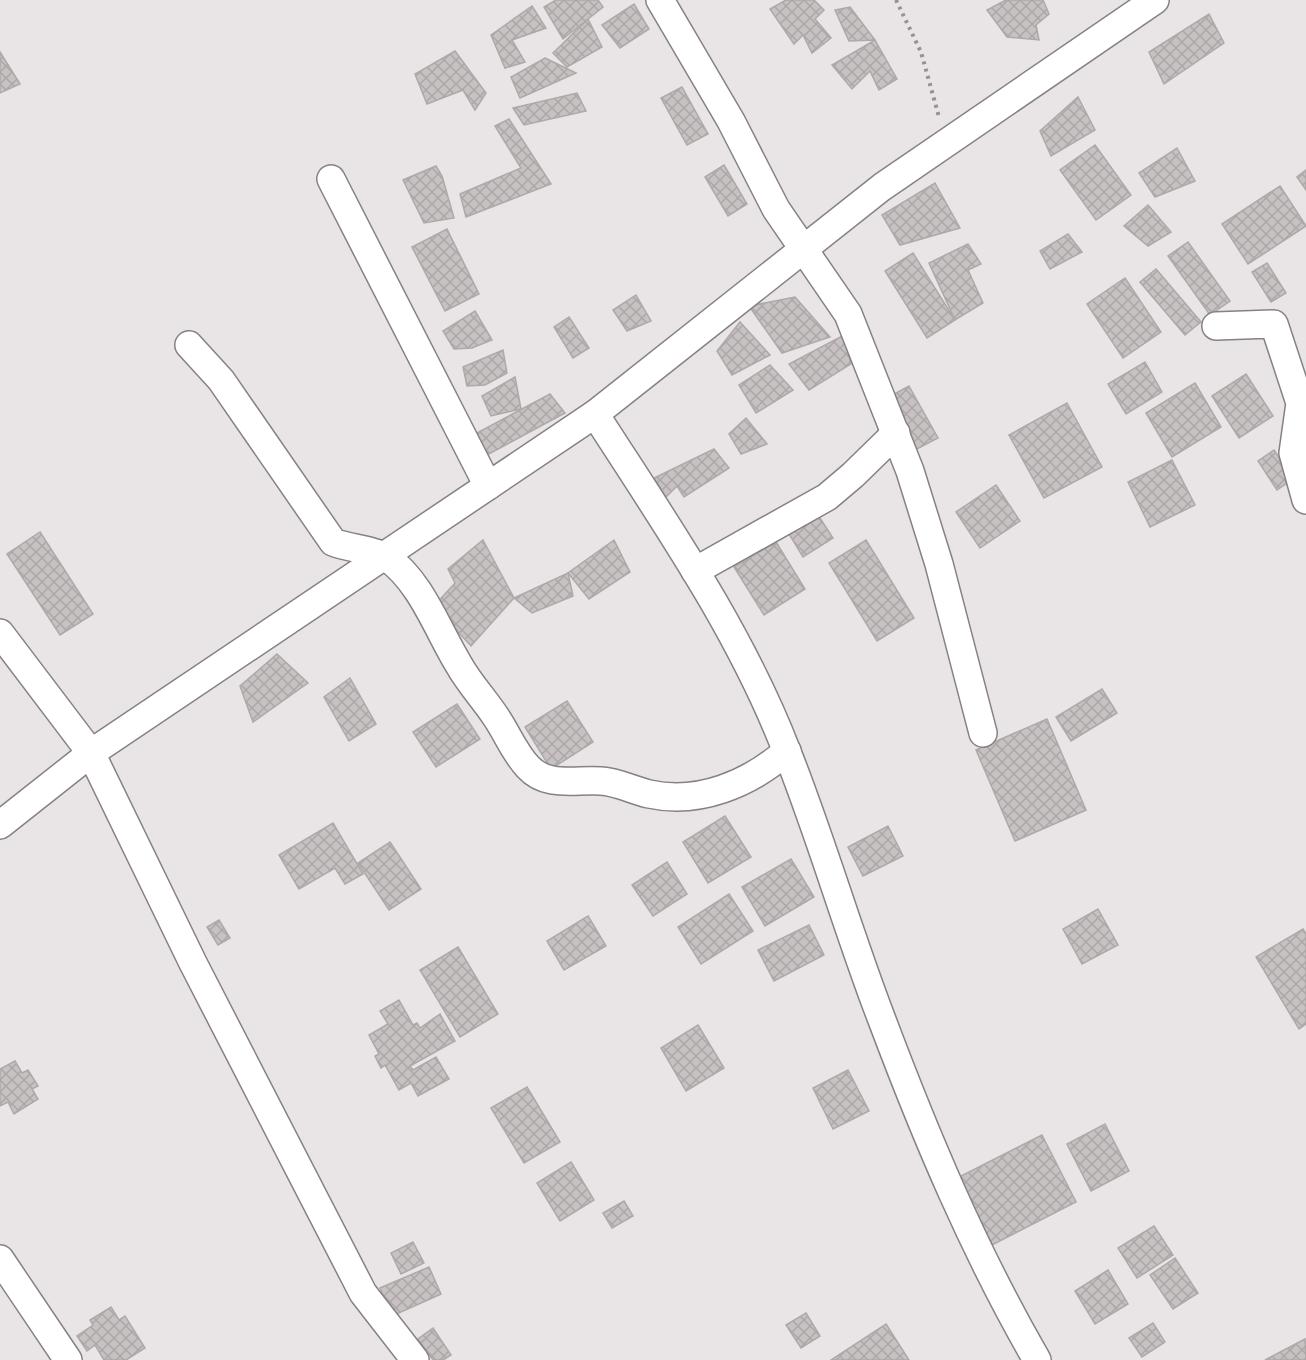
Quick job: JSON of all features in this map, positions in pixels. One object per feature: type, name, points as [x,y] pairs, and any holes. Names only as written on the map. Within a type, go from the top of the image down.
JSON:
[{"type":"street","points":[[660,0],[731,121],[776,209],[848,314],[896,433],[939,564],[983,733]]},
{"type":"street","points":[[0,825],[91,753],[595,414],[882,187],[1155,0]]},
{"type":"street","points":[[331,179],[488,486]]},
{"type":"street","points":[[1216,326],[1274,324],[1300,403],[1293,453],[1306,500]]},
{"type":"street","points":[[189,345],[221,380],[333,542],[384,555],[413,582],[460,668],[497,718],[528,768],[541,777],[553,781],[617,783],[648,794],[679,798],[729,787],[769,767],[787,751]]},
{"type":"street","points":[[595,414],[729,627],[787,751],[881,1019],[952,1196],[999,1294],[1036,1360]]},
{"type":"street","points":[[695,571],[827,496],[854,475],[896,433]]},
{"type":"street","points":[[0,633],[91,753],[193,963],[363,1293],[415,1360]]},
{"type":"street","points":[[0,1259],[68,1360]]},
{"type":"path","points":[[896,0],[921,52],[946,141]]},
{"type":"building","points":[[556,0],[598,0],[603,7],[563,39],[544,7]]},
{"type":"building","points":[[786,0],[814,0],[824,10],[815,19],[831,38],[812,53],[803,35],[794,44],[770,9]]},
{"type":"building","points":[[1006,0],[1043,0],[1049,14],[1036,25],[1039,40],[1007,37],[987,10]]},
{"type":"building","points":[[634,4],[649,29],[620,48],[602,25]]},
{"type":"building","points":[[532,6],[546,28],[512,40],[525,62],[505,68],[491,35]]},
{"type":"building","points":[[850,7],[875,40],[849,41],[835,10]]},
{"type":"building","points":[[1209,14],[1224,43],[1164,84],[1149,52]]},
{"type":"building","points":[[588,19],[602,47],[567,67],[553,53]]},
{"type":"building","points":[[875,40],[897,79],[879,90],[870,71],[852,89],[832,65]]},
{"type":"building","points":[[455,51],[486,93],[475,110],[463,90],[427,104],[415,74]]},
{"type":"building","points":[[0,52],[20,84],[0,93]]},
{"type":"building","points":[[545,58],[576,73],[520,98],[511,77]]},
{"type":"building","points":[[682,87],[708,134],[687,145],[661,98]]},
{"type":"building","points":[[577,93],[586,111],[524,125],[513,108]]},
{"type":"building","points":[[1078,97],[1095,130],[1051,156],[1040,131]]},
{"type":"building","points":[[509,119],[551,184],[466,217],[460,194],[521,168],[495,126]]},
{"type":"building","points":[[1095,145],[1131,195],[1096,220],[1060,170]]},
{"type":"building","points":[[1177,148],[1195,181],[1155,197],[1139,173]]},
{"type":"building","points":[[724,165],[747,204],[728,216],[705,177]]},
{"type":"building","points":[[436,166],[442,176],[454,218],[424,223],[403,180]]},
{"type":"building","points":[[1306,170],[1306,190],[1297,177]]},
{"type":"building","points":[[935,183],[960,228],[900,245],[882,215]]},
{"type":"building","points":[[1280,186],[1306,226],[1248,264],[1222,224]]},
{"type":"building","points":[[1148,205],[1171,232],[1148,246],[1124,226]]},
{"type":"building","points":[[447,229],[479,294],[445,311],[412,247]]},
{"type":"building","points":[[1068,234],[1082,252],[1050,269],[1040,251]]},
{"type":"building","points":[[1188,242],[1230,301],[1210,315],[1168,256]]},
{"type":"building","points":[[968,244],[981,264],[968,270],[983,303],[955,320],[929,263]]},
{"type":"building","points":[[913,253],[955,320],[927,338],[885,271]]},
{"type":"building","points":[[1267,263],[1286,293],[1271,302],[1252,272]]},
{"type":"building","points":[[1156,269],[1201,322],[1185,335],[1140,282]]},
{"type":"building","points":[[1125,278],[1161,332],[1123,358],[1087,304]]},
{"type":"building","points":[[636,295],[651,321],[627,331],[613,310]]},
{"type":"building","points":[[795,297],[830,337],[782,353],[749,306]]},
{"type":"building","points":[[475,311],[492,340],[472,348],[454,349],[443,331]]},
{"type":"building","points":[[569,317],[589,348],[573,358],[554,327]]},
{"type":"building","points":[[740,322],[770,355],[732,375],[717,351]]},
{"type":"building","points":[[844,335],[851,364],[809,390],[789,364]]},
{"type":"building","points":[[503,350],[507,373],[485,385],[467,386],[463,367]]},
{"type":"building","points":[[1145,362],[1162,392],[1126,414],[1108,384]]},
{"type":"building","points":[[770,365],[793,390],[756,413],[739,385]]},
{"type":"building","points":[[1246,374],[1273,416],[1239,438],[1212,396]]},
{"type":"building","points":[[515,377],[521,409],[491,416],[482,396]]},
{"type":"building","points":[[1195,383],[1221,427],[1172,457],[1146,413]]},
{"type":"building","points":[[909,386],[938,438],[913,451],[885,399]]},
{"type":"building","points":[[550,394],[565,413],[487,455],[475,434]]},
{"type":"building","points":[[1067,403],[1102,467],[1044,498],[1009,435]]},
{"type":"building","points":[[746,418],[767,444],[741,454],[729,434]]},
{"type":"building","points":[[714,449],[729,468],[684,497],[677,486],[666,497],[654,478]]},
{"type":"building","points":[[1274,450],[1293,479],[1277,490],[1258,461]]},
{"type":"building","points":[[1172,460],[1195,505],[1150,527],[1128,482]]},
{"type":"building","points":[[996,485],[1020,521],[980,548],[956,512]]},
{"type":"building","points":[[818,515],[833,538],[803,557],[789,534]]},
{"type":"building","points":[[40,532],[93,614],[60,635],[7,554]]},
{"type":"building","points":[[483,540],[514,598],[471,646],[434,606],[455,583],[448,569]]},
{"type":"building","points":[[614,540],[630,572],[589,599],[568,573]]},
{"type":"building","points":[[866,540],[914,618],[877,641],[829,563]]},
{"type":"building","points":[[776,542],[805,589],[764,615],[734,567]]},
{"type":"building","points":[[568,573],[573,596],[532,613],[514,598]]},
{"type":"building","points":[[277,654],[308,683],[253,722],[240,686]]},
{"type":"building","points":[[350,678],[376,724],[349,741],[324,697]]},
{"type":"building","points":[[1102,689],[1117,713],[1071,741],[1056,717]]},
{"type":"building","points":[[567,701],[593,742],[551,769],[525,727]]},
{"type":"building","points":[[457,704],[480,739],[436,767],[413,732]]},
{"type":"building","points":[[1047,719],[1086,810],[1015,841],[976,750]]},
{"type":"building","points":[[725,816],[751,857],[708,883],[683,842]]},
{"type":"building","points":[[333,823],[363,874],[345,884],[335,868],[299,889],[279,855]]},
{"type":"building","points":[[888,826],[903,856],[863,876],[848,847]]},
{"type":"building","points":[[390,842],[421,889],[389,910],[358,863]]},
{"type":"building","points":[[791,859],[814,897],[765,926],[742,887]]},
{"type":"building","points":[[667,862],[687,894],[653,916],[632,885]]},
{"type":"building","points":[[729,894],[753,931],[701,964],[678,927]]},
{"type":"building","points":[[1098,909],[1118,945],[1082,964],[1063,929]]},
{"type":"building","points":[[588,916],[606,946],[564,970],[547,941]]},
{"type":"building","points":[[219,920],[230,938],[218,945],[207,927]]},
{"type":"building","points":[[809,925],[824,955],[774,981],[758,950]]},
{"type":"building","points":[[1303,929],[1306,934],[1306,1024],[1299,1029],[1256,957]]},
{"type":"building","points":[[458,947],[498,1014],[460,1037],[420,970]]},
{"type":"building","points":[[399,1000],[413,1025],[417,1023],[420,1028],[440,1014],[455,1041],[410,1066],[413,1070],[436,1057],[449,1079],[418,1096],[411,1083],[399,1090],[385,1065],[381,1068],[375,1056],[379,1054],[369,1035],[388,1024],[380,1011]]},
{"type":"building","points":[[698,1025],[724,1068],[686,1091],[661,1048]]},
{"type":"building","points":[[15,1061],[22,1073],[28,1070],[38,1086],[32,1089],[38,1099],[14,1114],[8,1102],[0,1106],[0,1069]]},
{"type":"building","points":[[848,1070],[869,1111],[833,1129],[813,1088]]},
{"type":"building","points":[[527,1087],[560,1142],[524,1163],[491,1108]]},
{"type":"building","points":[[1105,1124],[1129,1171],[1091,1191],[1067,1144]]},
{"type":"building","points":[[1042,1135],[1076,1202],[992,1245],[957,1178]]},
{"type":"building","points":[[571,1162],[594,1200],[560,1221],[537,1183]]},
{"type":"building","points":[[624,1201],[633,1216],[612,1228],[603,1213]]},
{"type":"building","points":[[1154,1226],[1173,1255],[1137,1278],[1118,1248]]},
{"type":"building","points":[[413,1242],[424,1263],[401,1274],[391,1253]]},
{"type":"building","points":[[1175,1258],[1198,1293],[1173,1309],[1150,1275]]},
{"type":"building","points":[[429,1267],[441,1294],[392,1316],[380,1288]]},
{"type":"building","points":[[1108,1270],[1128,1304],[1095,1324],[1075,1291]]},
{"type":"building","points":[[111,1307],[119,1320],[125,1316],[145,1348],[126,1360],[104,1360],[95,1345],[87,1351],[77,1336],[93,1325],[90,1320]]},
{"type":"building","points":[[806,1313],[820,1336],[801,1348],[786,1325]]},
{"type":"building","points":[[1153,1323],[1165,1342],[1142,1357],[1129,1338]]},
{"type":"building","points":[[886,1324],[909,1360],[831,1360]]},
{"type":"building","points":[[433,1328],[451,1355],[443,1360],[433,1360],[418,1339]]},
{"type":"building","points":[[1305,1339],[1306,1360],[1265,1360]]}]
